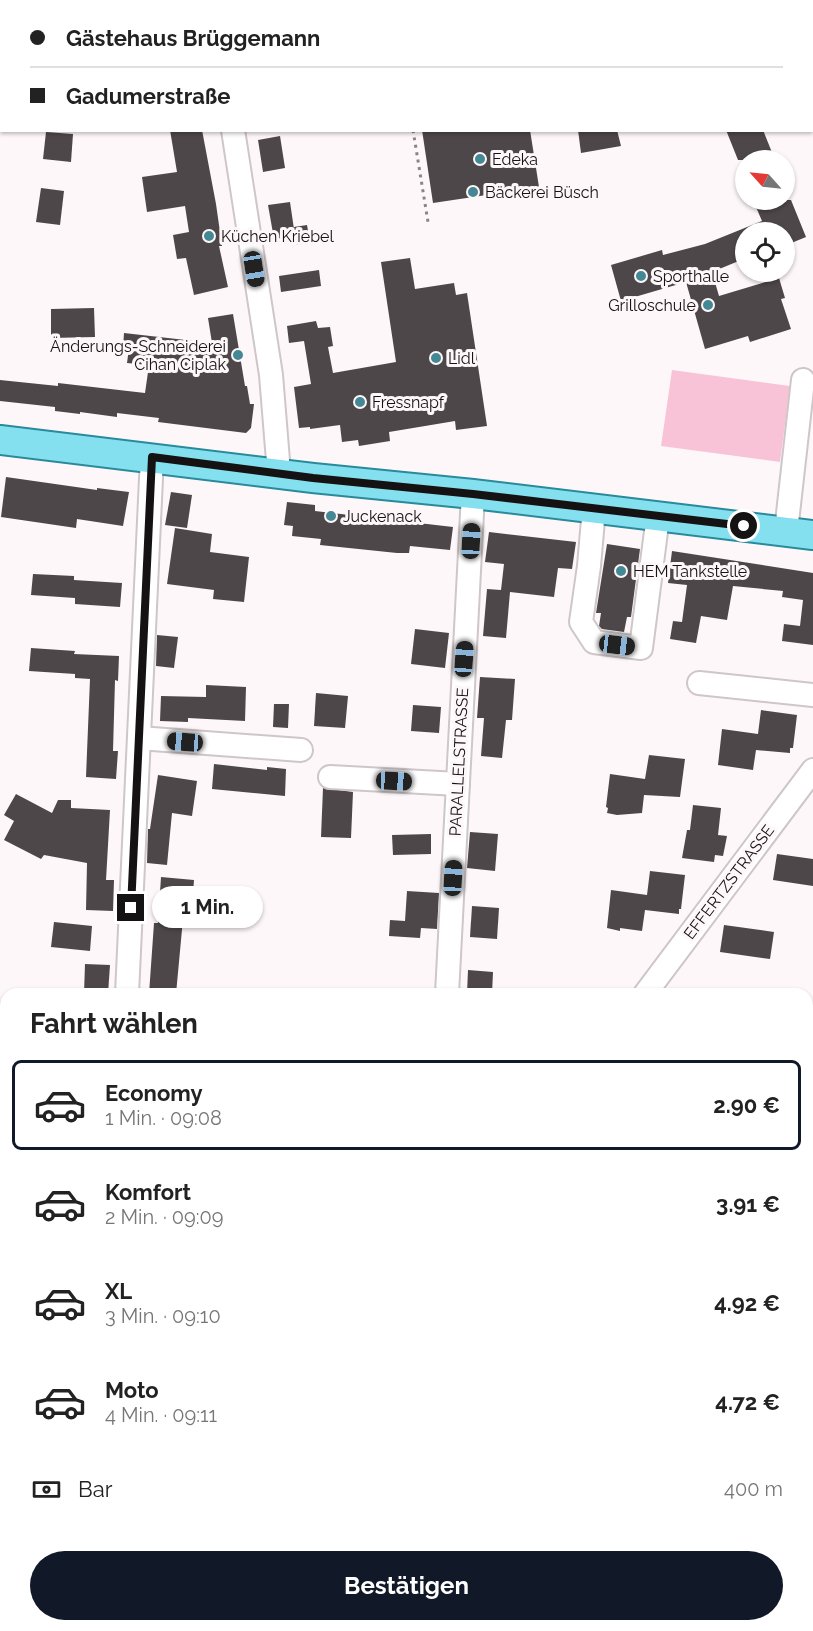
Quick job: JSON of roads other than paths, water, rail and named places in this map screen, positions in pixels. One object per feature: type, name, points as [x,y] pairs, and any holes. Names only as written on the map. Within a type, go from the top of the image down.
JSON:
[{"type":"main road","points":[[0,440],[800,533]]},
{"type":"street","points":[[233,132],[271,375],[279,473]]},
{"type":"street","points":[[800,533],[802,380]]},
{"type":"street","points":[[127,988],[152,457]]},
{"type":"street","name":"PARALLELSTRASSE","points":[[447,988],[473,494]]},
{"type":"street","points":[[594,508],[581,622],[594,642],[617,645],[641,648],[658,516]]},
{"type":"street","points":[[699,683],[813,695]]},
{"type":"street","points":[[139,738],[301,750]]},
{"type":"street","name":"EFFERTZSTRASSE","points":[[650,988],[813,770]]},
{"type":"street","points":[[330,777],[458,784]]},
{"type":"place","name":"Edeka","points":[[480,159]]},
{"type":"place","name":"Bäckerei Büsch","points":[[473,192]]},
{"type":"place","name":"Küchen Kriebel","points":[[209,236]]},
{"type":"place","name":"Sporthalle","points":[[641,276]]},
{"type":"place","name":"Grilloschule","points":[[708,305]]},
{"type":"place","name":"Änderungs-Schneiderei Cihan Ciplak","points":[[238,355]]},
{"type":"place","name":"Lidl","points":[[436,358]]},
{"type":"place","name":"Fressnapf","points":[[360,402]]},
{"type":"place","name":"Juckenack","points":[[331,516]]},
{"type":"place","name":"HEM Tankstelle","points":[[621,571]]}]
